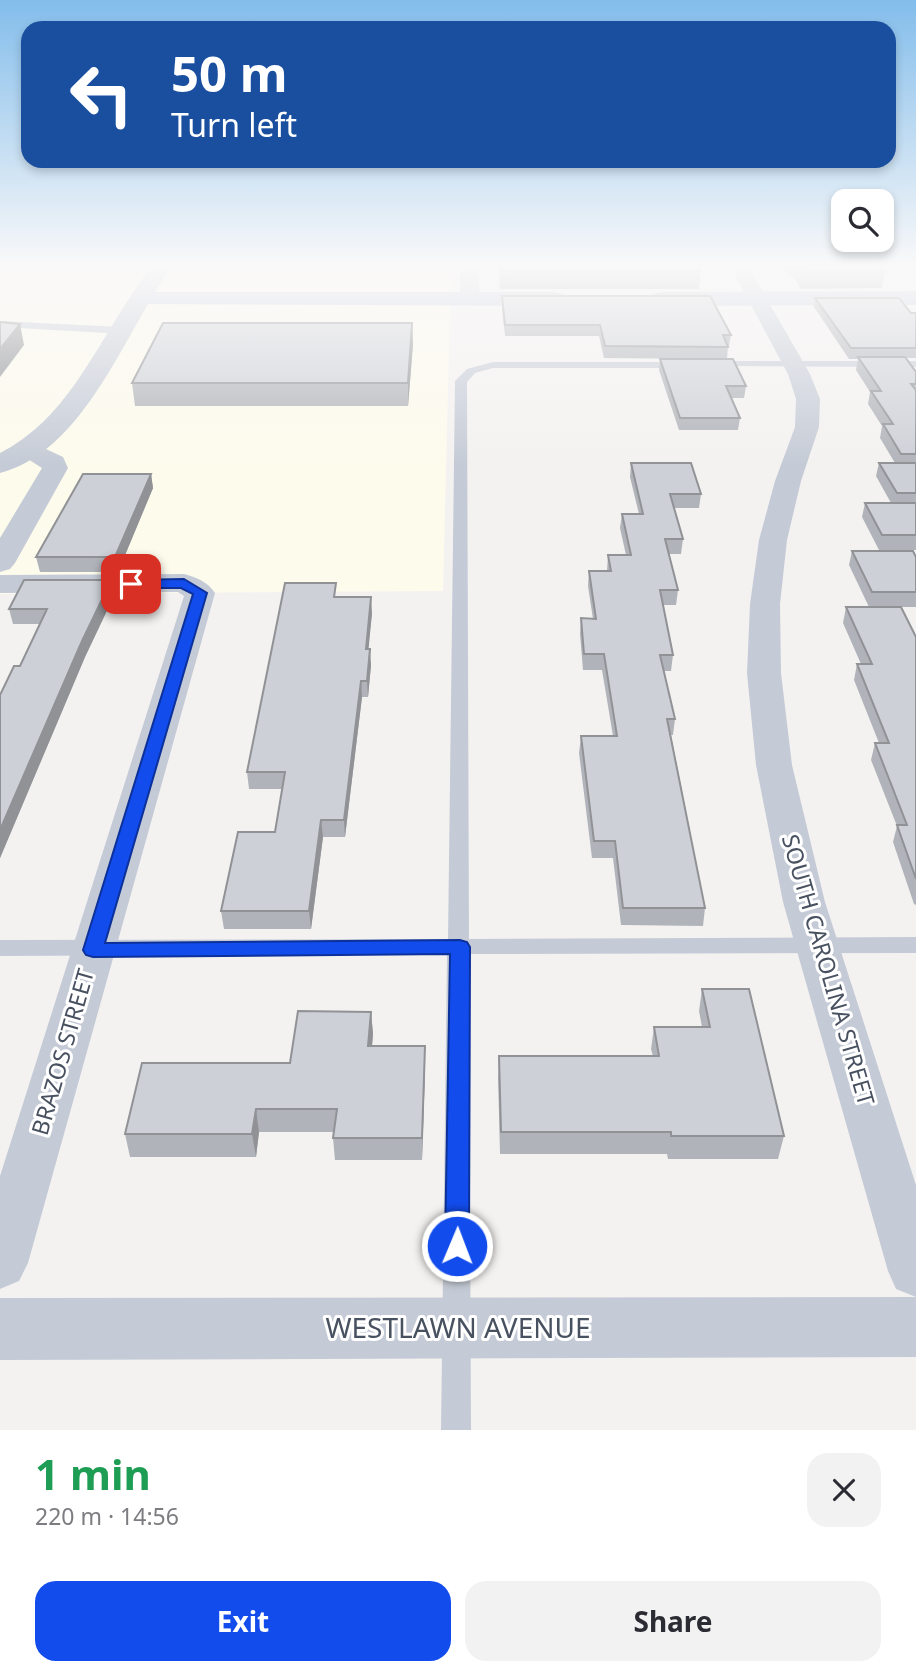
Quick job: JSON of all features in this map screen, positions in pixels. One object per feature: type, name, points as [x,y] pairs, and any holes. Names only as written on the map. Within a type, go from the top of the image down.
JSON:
[{"type":"street","points":[[0,464],[29,449],[72,409],[120,333]]},
{"type":"street","name":"SOUTH CAROLINA STREET","points":[[777,333],[794,364],[807,398],[807,427],[788,481],[773,540],[765,604],[764,673],[774,765],[804,902],[916,1271]]},
{"type":"street","points":[[0,563],[55,468],[54,462],[29,449]]},
{"type":"street","name":"BRAZOS STREET","points":[[0,584],[184,583],[200,593],[0,1263]]},
{"type":"street","name":"WESTLAWN AVENUE","points":[[0,1329],[916,1327]]},
{"type":"lane","points":[[456,1430],[461,381],[471,371],[494,365],[916,364]]},
{"type":"lane","points":[[0,948],[93,950],[916,945]]},
{"type":"shaded area","points":[[0,333],[449,333],[443,591],[0,594]]},
{"type":"building","points":[[0,333],[13,333],[0,349]]},
{"type":"building","points":[[158,333],[411,333],[408,383],[132,383]]},
{"type":"building","points":[[602,333],[730,333],[731,335],[723,335],[728,347],[605,346]]},
{"type":"building","points":[[840,333],[916,333],[916,348],[851,348]]},
{"type":"building","points":[[858,357],[905,357],[916,372],[916,384],[911,384],[916,390],[916,454],[901,454],[883,424],[893,424],[871,391],[881,391]]},
{"type":"building","points":[[660,359],[733,359],[746,386],[726,386],[740,418],[680,418]]},
{"type":"building","points":[[631,463],[691,463],[701,494],[670,494],[683,539],[665,539],[678,590],[660,590],[673,655],[660,655],[675,719],[667,719],[705,908],[623,908],[615,841],[594,841],[581,736],[617,736],[604,654],[584,654],[581,618],[596,619],[589,571],[611,571],[608,555],[631,555],[622,514],[643,514]]},
{"type":"building","points":[[879,463],[916,463],[916,493],[897,493]]},
{"type":"building","points":[[83,474],[151,474],[115,557],[36,557]]},
{"type":"building","points":[[865,503],[916,503],[916,535],[882,535]]},
{"type":"building","points":[[852,551],[913,551],[916,557],[916,592],[872,592]]},
{"type":"building","points":[[24,580],[106,580],[103,585],[109,585],[0,830],[0,695],[14,666],[20,666],[47,609],[9,609]]},
{"type":"building","points":[[285,583],[336,583],[334,597],[371,597],[366,649],[370,649],[367,681],[361,681],[344,820],[321,820],[309,911],[221,911],[238,832],[275,832],[285,772],[247,772]]},
{"type":"building","points":[[846,607],[901,607],[916,637],[916,879],[897,825],[907,825],[875,743],[889,743],[857,664],[872,664]]},
{"type":"building","points":[[702,989],[749,989],[784,1136],[671,1136],[671,1132],[501,1132],[499,1056],[659,1056],[654,1027],[710,1027]]},
{"type":"building","points":[[298,1011],[371,1012],[368,1046],[425,1046],[422,1138],[333,1138],[337,1109],[256,1109],[252,1134],[125,1134],[142,1063],[290,1063]]},
{"type":"route","points":[[131,584],[184,583],[200,593],[93,950],[460,947],[457,1246]]}]
